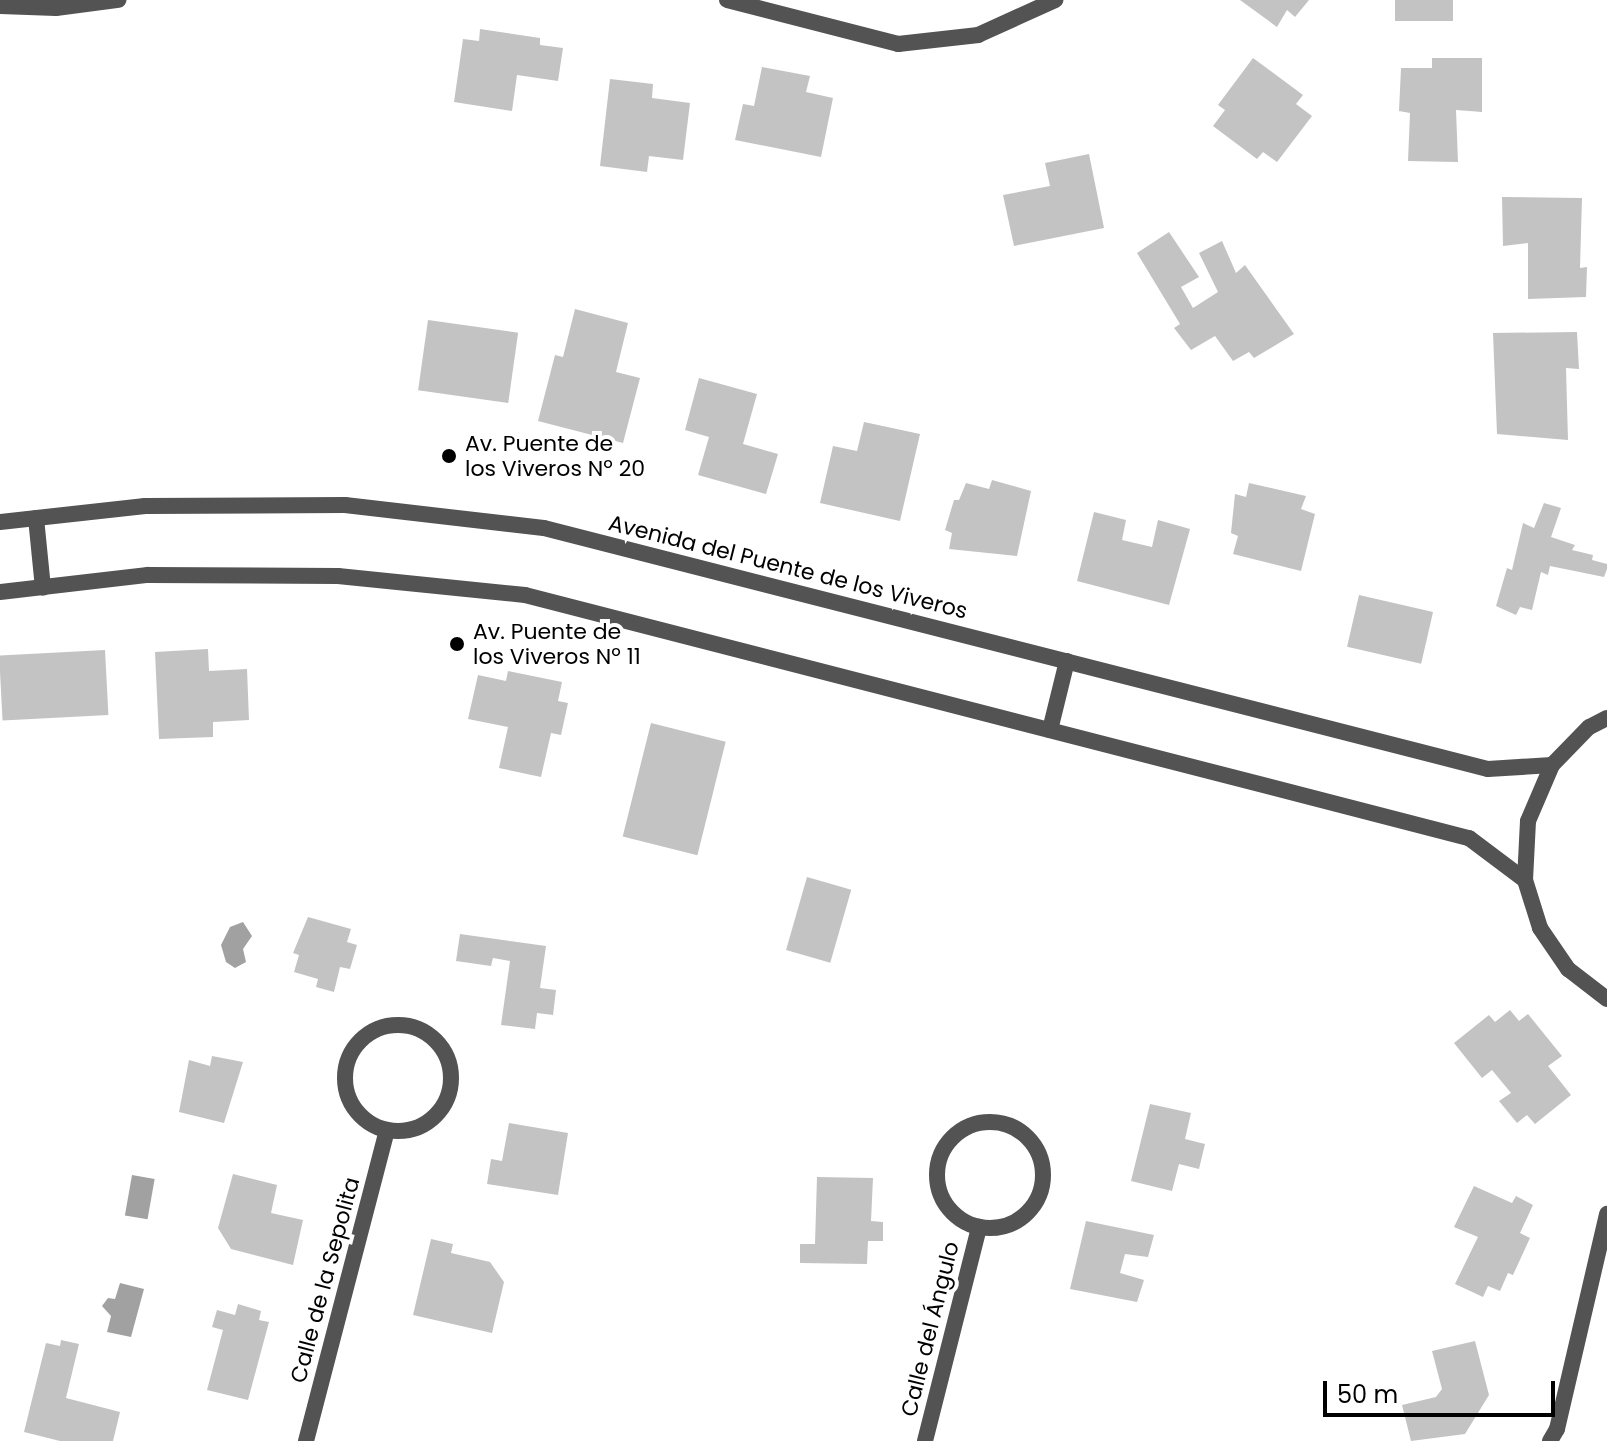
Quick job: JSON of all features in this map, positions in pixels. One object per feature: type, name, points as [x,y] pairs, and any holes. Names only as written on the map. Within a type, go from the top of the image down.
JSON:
[{"type":"street","points":[[0,6],[56,8],[118,0]]},
{"type":"street","points":[[727,0],[898,44],[978,35],[1055,0]]},
{"type":"street","name":"Avenida del Puente de los Viveros","points":[[0,522],[145,506],[345,505],[544,528],[1488,769],[1552,765]]},
{"type":"street","points":[[36,518],[43,588]]},
{"type":"street","points":[[0,592],[148,575],[338,576],[525,595],[1469,838],[1525,880]]},
{"type":"street","points":[[1050,730],[1067,661]]},
{"type":"street","points":[[1607,718],[1589,727],[1552,765],[1528,821],[1525,880],[1540,928],[1568,969],[1607,999]]},
{"type":"street","points":[[403,1024],[434,1038],[451,1068],[451,1086],[446,1102],[421,1126],[387,1130],[357,1112],[348,1096],[346,1070],[356,1045],[369,1033],[403,1024]]},
{"type":"street","points":[[995,1121],[1027,1135],[1043,1165],[1043,1183],[1033,1206],[1013,1223],[979,1227],[949,1208],[940,1193],[939,1158],[961,1130],[995,1121]]},
{"type":"street","name":"Calle de la Sepolita","points":[[306,1441],[387,1130]]},
{"type":"street","points":[[1550,1441],[1607,1214]]},
{"type":"street","name":"Calle del Ángulo","points":[[925,1441],[979,1227]]},
{"type":"shaded area","points":[[243,922],[252,936],[243,949],[246,962],[235,968],[226,962],[221,945],[230,927]]},
{"type":"shaded area","points":[[132,1175],[155,1179],[148,1219],[125,1215]]},
{"type":"shaded area","points":[[120,1283],[144,1289],[131,1337],[107,1332],[111,1316],[102,1306],[108,1298],[115,1299]]},
{"type":"building","points":[[1240,0],[1309,0],[1295,17],[1287,10],[1277,27]]},
{"type":"building","points":[[1395,0],[1453,0],[1453,21],[1395,21]]},
{"type":"building","points":[[480,29],[540,38],[540,45],[563,48],[558,81],[517,75],[512,111],[454,102],[463,39],[479,41]]},
{"type":"building","points":[[1253,58],[1303,95],[1296,104],[1312,116],[1277,162],[1263,152],[1257,159],[1213,126],[1225,110],[1218,105]]},
{"type":"building","points":[[1432,58],[1482,58],[1482,112],[1456,110],[1458,162],[1408,161],[1410,113],[1399,111],[1401,68],[1432,68]]},
{"type":"building","points":[[762,67],[810,76],[806,92],[833,98],[821,157],[735,140],[743,104],[754,106]]},
{"type":"building","points":[[610,79],[653,84],[652,98],[690,103],[683,160],[649,156],[647,172],[600,166]]},
{"type":"building","points":[[1089,154],[1104,228],[1014,246],[1003,195],[1050,186],[1045,163]]},
{"type":"building","points":[[1502,197],[1582,198],[1580,268],[1587,267],[1586,297],[1528,299],[1528,243],[1503,246]]},
{"type":"building","points":[[1169,232],[1199,277],[1181,287],[1193,308],[1218,292],[1199,253],[1222,241],[1236,273],[1245,265],[1294,334],[1254,358],[1249,352],[1233,361],[1215,336],[1191,350],[1174,328],[1180,324],[1137,253]]},
{"type":"building","points":[[575,309],[628,323],[616,372],[640,378],[623,443],[538,421],[555,355],[563,357]]},
{"type":"building","points":[[428,320],[518,333],[508,403],[418,390]]},
{"type":"building","points":[[1577,332],[1579,369],[1566,368],[1568,440],[1497,434],[1493,333]]},
{"type":"building","points":[[699,378],[757,394],[743,444],[778,454],[766,494],[698,475],[709,437],[685,430]]},
{"type":"building","points":[[864,422],[920,434],[900,521],[820,503],[833,446],[857,451]]},
{"type":"building","points":[[992,480],[1031,491],[1017,556],[949,549],[952,533],[945,530],[954,500],[959,500],[966,483],[989,489]]},
{"type":"building","points":[[1249,483],[1306,496],[1301,509],[1315,514],[1301,571],[1233,554],[1238,536],[1231,533],[1235,494],[1246,497]]},
{"type":"building","points":[[1544,503],[1561,508],[1551,537],[1575,545],[1572,550],[1593,555],[1592,560],[1607,564],[1607,569],[1604,577],[1550,566],[1548,575],[1541,572],[1532,610],[1520,607],[1516,615],[1496,606],[1507,568],[1512,570],[1523,523],[1534,528]]},
{"type":"building","points":[[1094,512],[1126,520],[1122,540],[1152,547],[1158,520],[1190,529],[1169,605],[1077,581]]},
{"type":"building","points":[[1359,595],[1433,612],[1421,664],[1347,647]]},
{"type":"building","points":[[208,649],[209,671],[247,669],[249,720],[213,722],[213,737],[159,739],[155,652]]},
{"type":"building","points":[[105,650],[108,715],[3,720],[0,656]]},
{"type":"building","points":[[508,671],[562,682],[558,701],[568,703],[561,735],[551,733],[541,777],[499,768],[508,727],[468,719],[478,675],[506,681]]},
{"type":"building","points":[[651,723],[726,742],[697,855],[623,837]]},
{"type":"building","points":[[807,877],[851,890],[830,963],[786,950]]},
{"type":"building","points":[[308,917],[351,929],[347,942],[357,945],[350,969],[340,967],[334,992],[316,987],[318,979],[294,972],[299,955],[293,953]]},
{"type":"building","points":[[460,934],[546,946],[540,988],[556,990],[553,1015],[537,1013],[535,1029],[501,1025],[510,961],[493,958],[491,966],[456,961]]},
{"type":"building","points":[[1510,1010],[1519,1021],[1528,1014],[1562,1056],[1548,1066],[1571,1095],[1535,1124],[1527,1115],[1517,1123],[1499,1101],[1511,1093],[1492,1070],[1482,1078],[1454,1043],[1489,1015],[1495,1022]]},
{"type":"building","points":[[212,1056],[243,1062],[224,1123],[179,1112],[189,1060],[210,1066]]},
{"type":"building","points":[[1150,1104],[1191,1113],[1185,1139],[1205,1144],[1199,1169],[1179,1164],[1172,1191],[1131,1181]]},
{"type":"building","points":[[509,1123],[568,1133],[558,1195],[487,1184],[491,1159],[502,1161]]},
{"type":"building","points":[[233,1174],[277,1185],[271,1213],[303,1220],[293,1265],[231,1249],[218,1228]]},
{"type":"building","points":[[817,1177],[873,1178],[871,1221],[883,1222],[883,1241],[868,1241],[867,1264],[800,1263],[800,1244],[815,1244]]},
{"type":"building","points":[[1474,1186],[1512,1203],[1516,1196],[1533,1205],[1520,1233],[1530,1238],[1513,1275],[1508,1273],[1500,1291],[1488,1286],[1483,1297],[1455,1284],[1478,1237],[1454,1227]]},
{"type":"building","points":[[1086,1221],[1154,1235],[1148,1257],[1125,1254],[1120,1273],[1144,1280],[1137,1302],[1070,1289]]},
{"type":"building","points":[[431,1239],[453,1244],[451,1253],[490,1262],[504,1282],[492,1333],[413,1315]]},
{"type":"building","points":[[238,1304],[261,1311],[259,1320],[269,1322],[248,1400],[207,1390],[223,1330],[212,1327],[217,1310],[235,1315]]},
{"type":"building","points":[[61,1340],[79,1344],[66,1398],[120,1412],[113,1441],[60,1441],[24,1432],[46,1343],[60,1346]]},
{"type":"building","points":[[1475,1341],[1489,1395],[1465,1434],[1411,1441],[1402,1405],[1436,1397],[1442,1389],[1432,1351]]},
{"type":"place","name":"Av. Puente de los Viveros Nº 20","points":[[449,456]]},
{"type":"place","name":"Av. Puente de los Viveros Nº 11","points":[[457,644]]}]
